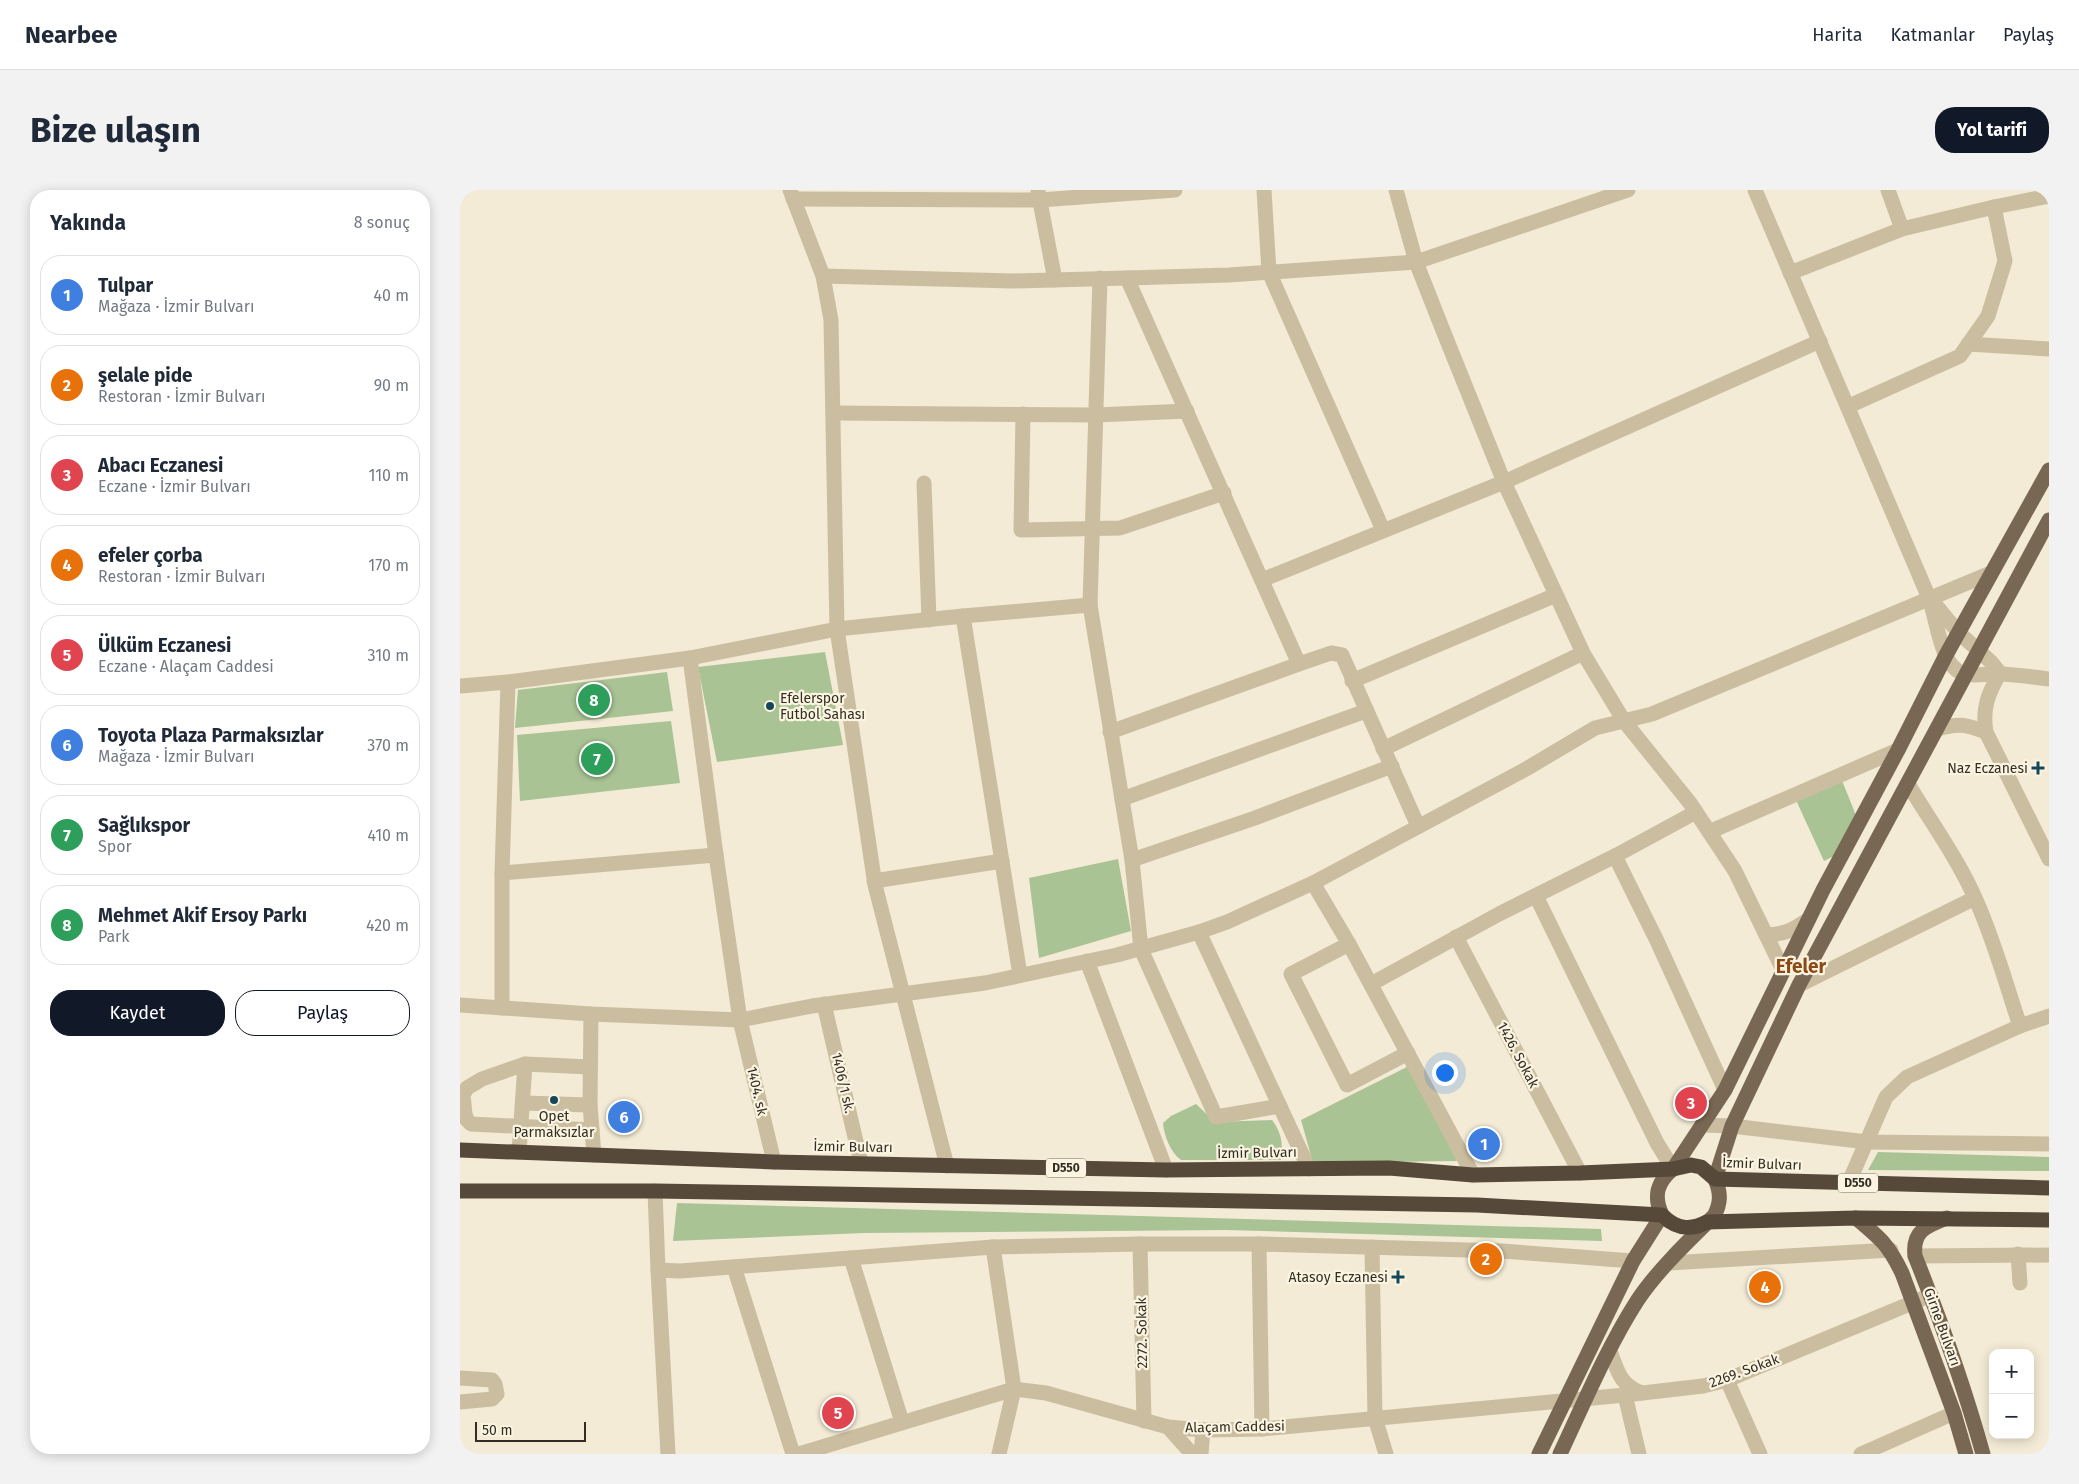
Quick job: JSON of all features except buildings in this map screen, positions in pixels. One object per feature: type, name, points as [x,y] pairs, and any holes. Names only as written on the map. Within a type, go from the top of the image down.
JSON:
[{"type":"highway","name":"İzmir Bulvarı","points":[[460,1150],[774,1162],[948,1166],[1166,1170],[1389,1168],[1473,1175],[1673,1169],[1682,1165],[1691,1165],[1701,1167],[1715,1179],[2049,1188]]},
{"type":"highway","name":"D550","points":[[460,1191],[655,1191],[1477,1205],[1662,1215],[1669,1222],[1683,1228],[1698,1227],[1707,1222],[1856,1218],[2049,1220]]},
{"type":"main road","points":[[1538,1454],[1634,1261],[1662,1215],[1658,1205],[1658,1190],[1664,1176],[1673,1169],[1725,1090],[1783,970],[1958,632],[2049,470]]},
{"type":"main road","points":[[1560,1454],[1610,1351],[1637,1301],[1652,1281],[1714,1216],[1720,1198],[1719,1188],[1715,1179],[1732,1126],[1799,985],[2049,520]]},
{"type":"main road","name":"Girne Bulvarı","points":[[1856,1218],[1891,1250],[1914,1302],[1954,1413],[1966,1454]]},
{"type":"main road","points":[[1915,1256],[1914,1245],[1917,1234],[1932,1224],[1947,1218]]},
{"type":"main road","name":"Girne Bulvarı","points":[[1915,1256],[1957,1369],[1982,1454]]},
{"type":"street","points":[[948,1166],[874,881],[837,629],[831,320],[823,276],[792,194],[1039,195],[1176,190]]},
{"type":"street","points":[[1264,190],[1269,272],[1383,530]]},
{"type":"street","points":[[1396,190],[1416,262],[1504,482],[1583,653],[1624,721],[1696,812],[1735,872],[1783,970]]},
{"type":"street","points":[[823,276],[1055,280],[1269,272],[1416,262],[1628,190]]},
{"type":"street","points":[[1754,190],[1849,406],[1930,598],[1946,655],[1954,668],[1965,675],[1986,676],[2000,674],[2049,679]]},
{"type":"street","points":[[1888,190],[1902,229]]},
{"type":"street","points":[[1039,195],[1055,280]]},
{"type":"street","points":[[1790,273],[1902,229],[2049,196]]},
{"type":"street","points":[[1849,406],[1960,356],[1988,316],[2005,261],[1994,207]]},
{"type":"street","points":[[1100,278],[1090,605],[1132,860],[1141,949],[1216,1117],[1280,1106]]},
{"type":"street","points":[[1127,278],[1299,664]]},
{"type":"street","points":[[1262,580],[1504,482],[1820,341]]},
{"type":"street","points":[[1968,344],[2049,349]]},
{"type":"street","points":[[833,413],[1096,415],[1187,411]]},
{"type":"street","points":[[1023,414],[1021,530],[1120,528],[1224,493]]},
{"type":"street","points":[[924,483],[929,620]]},
{"type":"street","points":[[460,1005],[592,1014],[740,1020],[824,1004],[985,983],[1141,949],[1227,922],[1313,883],[1526,769],[1595,728],[1652,714],[1991,573]]},
{"type":"street","points":[[1352,681],[1556,595]]},
{"type":"street","points":[[1930,598],[1958,632],[2000,674]]},
{"type":"street","points":[[460,686],[508,682],[690,658],[837,629],[1090,605]]},
{"type":"street","points":[[963,616],[1020,975]]},
{"type":"street","points":[[1110,732],[1331,653],[1342,655],[1418,826]]},
{"type":"street","points":[[1384,749],[1583,653]]},
{"type":"street","name":"1404. sk","points":[[690,658],[740,1020],[774,1162]]},
{"type":"street","points":[[2000,674],[1987,697],[1983,716],[1986,732],[2049,859]]},
{"type":"street","points":[[502,1008],[502,873],[508,682]]},
{"type":"street","points":[[1122,799],[1366,711]]},
{"type":"street","points":[[1936,730],[1955,724],[1967,724],[1986,732]]},
{"type":"street","points":[[1709,832],[1898,750]]},
{"type":"street","points":[[1132,860],[1255,818],[1392,766]]},
{"type":"street","points":[[1908,784],[1954,858],[1976,898],[1991,936],[2020,1026]]},
{"type":"street","points":[[1371,984],[1456,937],[1615,856],[1696,812]]},
{"type":"street","points":[[502,873],[716,855]]},
{"type":"street","points":[[1615,856],[1657,941],[1725,1090]]},
{"type":"street","points":[[874,881],[1002,861]]},
{"type":"street","points":[[1313,883],[1371,984],[1473,1175]]},
{"type":"street","points":[[1536,896],[1657,1142],[1673,1169]]},
{"type":"street","points":[[1799,985],[1976,898]]},
{"type":"street","points":[[1766,934],[1782,934],[1809,919]]},
{"type":"street","points":[[1199,932],[1309,1169]]},
{"type":"street","name":"1426. Sokak","points":[[1456,937],[1580,1173]]},
{"type":"street","points":[[1349,944],[1292,974],[1347,1085],[1408,1053]]},
{"type":"street","points":[[1087,961],[1166,1170]]},
{"type":"street","name":"1406/1 sk.","points":[[824,1004],[861,1163]]},
{"type":"street","points":[[592,1014],[590,1105],[594,1155]]},
{"type":"street","points":[[1850,1182],[1886,1097],[1907,1077],[2020,1026],[2049,1016]]},
{"type":"street","points":[[590,1067],[525,1064],[482,1079],[467,1088],[463,1095],[465,1114],[471,1124],[592,1130]]},
{"type":"street","points":[[519,1152],[525,1064]]},
{"type":"street","points":[[522,1104],[590,1105]]},
{"type":"street","points":[[1702,1126],[1732,1126],[1867,1142],[2049,1144]]},
{"type":"street","points":[[655,1191],[668,1454]]},
{"type":"street","points":[[658,1270],[993,1247],[1140,1244],[1259,1244],[1502,1251],[1634,1261]]},
{"type":"street","name":"2272. Sokak","points":[[1140,1244],[1144,1421]]},
{"type":"street","points":[[1259,1244],[1262,1429]]},
{"type":"street","points":[[993,1247],[1014,1389],[999,1454]]},
{"type":"street","points":[[1372,1247],[1376,1418],[1386,1454]]},
{"type":"street","points":[[1669,1263],[1891,1250]]},
{"type":"street","points":[[2018,1254],[2020,1283]]},
{"type":"street","points":[[1915,1256],[2049,1255]]},
{"type":"street","points":[[851,1258],[902,1422]]},
{"type":"street","points":[[734,1266],[793,1454]]},
{"type":"street","name":"2269. Sokak","points":[[1565,1402],[1703,1386],[1727,1380],[1930,1295]]},
{"type":"street","points":[[1610,1351],[1620,1378],[1630,1389],[1642,1393]]},
{"type":"street","points":[[460,1378],[492,1380],[497,1394],[492,1399],[460,1402]]},
{"type":"street","points":[[1727,1380],[1760,1454]]},
{"type":"street","name":"Alaçam Caddesi","points":[[799,1454],[1014,1389],[1046,1393],[1168,1427],[1203,1430],[1262,1429],[1565,1402]]},
{"type":"street","points":[[1625,1395],[1639,1454]]},
{"type":"street","points":[[1861,1454],[1954,1413]]},
{"type":"street","points":[[1168,1427],[1192,1454]]},
{"type":"street","points":[[1201,1454],[1203,1430]]},
{"type":"green space","name":"Efelerspor Futbol Sahası","points":[[825,652],[843,745],[717,762],[698,667]]},
{"type":"green space","points":[[667,672],[673,711],[515,728],[518,690]]},
{"type":"green space","points":[[671,721],[680,783],[520,801],[517,735]]},
{"type":"green space","points":[[1841,778],[1857,818],[1838,854],[1824,861],[1795,798]]},
{"type":"green space","points":[[1118,859],[1131,931],[1039,958],[1029,878]]},
{"type":"green space","points":[[1409,1066],[1457,1161],[1313,1163],[1301,1120]]},
{"type":"green space","points":[[1196,1104],[1215,1122],[1272,1120],[1278,1129],[1281,1139],[1281,1160],[1181,1160],[1169,1144],[1163,1123],[1171,1116]]},
{"type":"green space","points":[[1878,1152],[2049,1157],[2049,1171],[1868,1170]]},
{"type":"green space","points":[[677,1203],[1601,1229],[1602,1241],[1226,1230],[864,1233],[673,1241]]},
{"type":"place","name":"Mehmet Akif Ersoy Parkı","points":[[594,700]]},
{"type":"place","name":"Efelerspor Futbol Sahası","points":[[770,706]]},
{"type":"place","name":"Sağlıkspor","points":[[597,759]]},
{"type":"place","name":"Naz Eczanesi","points":[[2038,768]]},
{"type":"place","name":"Opet Parmaksızlar","points":[[554,1100]]},
{"type":"place","name":"Abacı Eczanesi","points":[[1691,1103]]},
{"type":"place","name":"Toyota Plaza Parmaksızlar","points":[[624,1117]]},
{"type":"place","name":"Tulpar","points":[[1484,1144]]},
{"type":"place","name":"şelale pide","points":[[1486,1259]]},
{"type":"place","name":"Atasoy Eczanesi","points":[[1398,1277]]},
{"type":"place","name":"efeler çorba","points":[[1765,1287]]},
{"type":"place","name":"Ülküm Eczanesi","points":[[838,1413]]},
{"type":"district","name":"Efeler","points":[[1801,966]]}]
